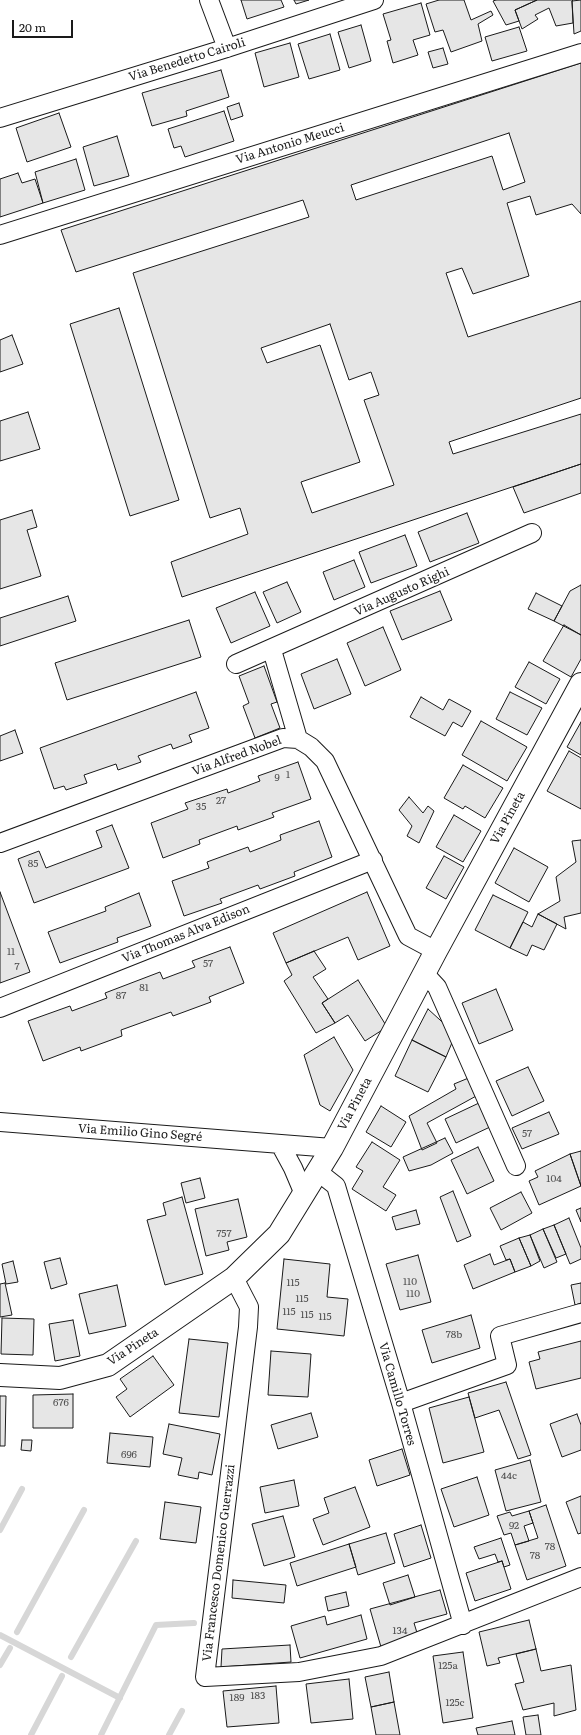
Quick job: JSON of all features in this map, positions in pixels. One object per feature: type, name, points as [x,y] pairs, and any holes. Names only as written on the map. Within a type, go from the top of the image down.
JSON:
[{"type":"street","points":[[209,0],[227,48]]},
{"type":"street","name":"Via Benedetto Cairoli","points":[[0,118],[227,48],[374,0]]},
{"type":"street","name":"Via Antonio Meucci","points":[[0,235],[581,53]]},
{"type":"street","name":"Via Augusto Righi","points":[[236,664],[272,650],[532,533]]},
{"type":"street","points":[[272,650],[298,739]]},
{"type":"street","name":"Via Pineta","points":[[0,1375],[60,1378],[108,1365],[234,1278],[279,1234],[332,1148],[424,973],[581,684]]},
{"type":"street","name":"Via Alfred Nobel","points":[[0,844],[283,738],[298,739],[311,746],[325,761],[408,936],[436,951]]},
{"type":"street","name":"Via Thomas Alva Edison","points":[[0,1008],[373,860]]},
{"type":"street","points":[[424,973],[437,987],[516,1166]]},
{"type":"street","name":"Via Emilio Gino Segré","points":[[0,1122],[332,1148]]},
{"type":"street","points":[[280,1144],[293,1168],[304,1194]]},
{"type":"street","name":"Via Camillo Torres","points":[[318,1171],[336,1186],[463,1625]]},
{"type":"street","name":"Via Francesco Domenico Guerrazzi","points":[[234,1278],[249,1307],[248,1327],[205,1677],[299,1672],[381,1656],[463,1625],[581,1577]]},
{"type":"street","points":[[400,1403],[507,1365],[500,1336],[581,1313]]},
{"type":"building","points":[[241,0],[281,0],[284,7],[247,19]]},
{"type":"building","points":[[294,0],[309,0],[296,4]]},
{"type":"building","points":[[439,0],[464,0],[471,20],[491,11],[493,15],[478,24],[482,41],[451,52],[443,30],[435,32],[426,4]]},
{"type":"building","points":[[537,0],[515,10],[519,21],[506,25],[493,1]]},
{"type":"building","points":[[537,0],[573,0],[573,23],[556,26],[549,8],[535,15],[538,19],[522,29],[515,10]]},
{"type":"building","points":[[581,0],[581,31],[574,34],[572,1]]},
{"type":"building","points":[[421,3],[430,35],[413,40],[418,55],[393,63],[387,41],[391,40],[383,14]]},
{"type":"building","points":[[361,25],[371,61],[349,68],[338,32]]},
{"type":"building","points":[[519,27],[527,51],[492,61],[485,37]]},
{"type":"building","points":[[330,34],[340,70],[309,79],[298,44]]},
{"type":"building","points":[[290,43],[299,77],[264,87],[255,53]]},
{"type":"building","points":[[443,48],[448,64],[433,68],[428,52]]},
{"type":"building","points":[[581,63],[581,214],[572,204],[536,215],[530,196],[507,203],[529,276],[473,294],[462,268],[446,273],[468,337],[581,301],[581,398],[449,442],[453,454],[581,414],[581,464],[182,597],[171,562],[248,534],[240,508],[210,518],[133,273],[309,217],[303,200],[76,272],[61,230]],"holes":[[[509,133],[525,182],[503,190],[492,156],[356,200],[351,185]],[[330,324],[349,380],[371,372],[379,395],[364,400],[394,485],[312,513],[301,482],[360,462],[320,345],[267,363],[261,348]]]},
{"type":"building","points":[[221,70],[229,97],[186,111],[187,116],[152,126],[142,93]]},
{"type":"building","points":[[239,103],[243,116],[231,120],[227,107]]},
{"type":"building","points":[[224,111],[234,141],[185,157],[181,146],[174,148],[168,129]]},
{"type":"building","points":[[59,113],[71,147],[27,162],[16,128]]},
{"type":"building","points":[[117,136],[129,176],[94,186],[83,147]]},
{"type":"building","points":[[76,159],[85,190],[43,203],[35,172]]},
{"type":"building","points":[[18,173],[22,183],[35,179],[43,203],[0,217],[0,179]]},
{"type":"building","points":[[119,308],[179,500],[130,516],[70,324]]},
{"type":"building","points":[[12,335],[23,364],[0,372],[0,340]]},
{"type":"building","points":[[28,412],[40,449],[0,461],[0,421]]},
{"type":"building","points":[[581,464],[581,493],[524,513],[513,487]]},
{"type":"building","points":[[32,510],[37,527],[27,530],[41,576],[0,589],[0,520]]},
{"type":"building","points":[[467,513],[479,543],[430,562],[418,532]]},
{"type":"building","points":[[405,535],[417,566],[371,583],[359,552]]},
{"type":"building","points":[[354,560],[365,587],[334,600],[323,572]]},
{"type":"building","points":[[287,582],[301,612],[277,623],[263,592]]},
{"type":"building","points":[[581,585],[581,635],[554,621],[570,591]]},
{"type":"building","points":[[440,591],[452,620],[402,640],[390,611]]},
{"type":"building","points":[[255,592],[270,626],[231,643],[216,608]]},
{"type":"building","points":[[536,593],[562,606],[554,621],[528,609]]},
{"type":"building","points":[[68,596],[76,621],[0,646],[0,618]]},
{"type":"building","points":[[189,620],[201,657],[67,700],[55,663]]},
{"type":"building","points":[[564,625],[581,635],[581,659],[571,677],[543,661]]},
{"type":"building","points":[[383,627],[401,670],[365,686],[347,643]]},
{"type":"building","points":[[337,659],[351,694],[314,709],[301,674]]},
{"type":"building","points":[[529,662],[560,679],[546,704],[515,687]]},
{"type":"building","points":[[264,666],[277,702],[271,704],[280,728],[255,738],[243,706],[249,703],[239,676]]},
{"type":"building","points":[[196,692],[209,728],[189,735],[192,742],[173,749],[171,744],[138,756],[141,762],[118,770],[116,764],[84,775],[87,783],[66,790],[64,786],[54,789],[40,748]]},
{"type":"building","points":[[510,692],[542,708],[527,735],[496,719]]},
{"type":"building","points":[[421,697],[443,710],[449,699],[471,711],[462,727],[453,722],[445,736],[410,717]]},
{"type":"building","points":[[481,721],[527,747],[507,781],[462,755]]},
{"type":"building","points":[[581,722],[581,755],[567,747]]},
{"type":"building","points":[[15,730],[23,753],[0,761],[0,736]]},
{"type":"building","points":[[569,751],[581,758],[581,809],[547,791]]},
{"type":"building","points":[[298,762],[311,799],[272,813],[274,817],[238,830],[237,826],[199,840],[200,844],[163,858],[151,823],[188,809],[185,803],[227,789],[228,793],[260,781],[258,776]]},
{"type":"building","points":[[463,765],[503,788],[485,818],[465,806],[463,809],[444,798]]},
{"type":"building","points":[[409,797],[423,813],[428,806],[434,811],[419,843],[407,836],[412,826],[399,810]]},
{"type":"building","points":[[454,815],[481,831],[463,862],[436,847]]},
{"type":"building","points":[[319,821],[332,857],[294,872],[295,876],[260,889],[258,885],[220,899],[222,903],[184,916],[172,881],[209,868],[207,862],[248,847],[250,852],[281,840],[280,835]]},
{"type":"building","points":[[112,825],[129,868],[34,903],[18,859],[39,851],[46,868],[102,847],[96,831]]},
{"type":"building","points":[[581,840],[581,913],[564,917],[566,929],[538,914],[560,901],[556,877],[576,862],[572,841]]},
{"type":"building","points":[[514,848],[548,867],[529,902],[495,883]]},
{"type":"building","points":[[444,856],[464,867],[446,899],[426,888]]},
{"type":"building","points":[[0,892],[30,972],[0,983]]},
{"type":"building","points":[[367,892],[390,946],[358,960],[348,937],[286,963],[273,933]]},
{"type":"building","points":[[139,893],[151,926],[117,938],[118,942],[60,963],[48,932],[106,911],[105,907]]},
{"type":"building","points":[[493,895],[528,912],[510,948],[475,930]]},
{"type":"building","points":[[538,914],[557,924],[544,950],[532,945],[527,956],[510,948],[523,922],[532,927]]},
{"type":"building","points":[[230,947],[244,983],[209,997],[211,1002],[173,1016],[171,1012],[121,1030],[122,1036],[81,1051],[80,1047],[43,1061],[28,1021],[70,1006],[72,1011],[107,998],[105,993],[160,972],[163,979],[195,967],[192,961]]},
{"type":"building","points":[[314,951],[326,969],[313,977],[328,999],[322,1003],[335,1023],[316,1033],[284,981],[292,975],[286,963]]},
{"type":"building","points":[[358,980],[387,1027],[365,1041],[348,1015],[335,1023],[322,1003]]},
{"type":"building","points":[[496,989],[513,1030],[479,1044],[462,1003]]},
{"type":"building","points":[[428,1009],[451,1030],[454,1038],[446,1057],[412,1040]]},
{"type":"building","points":[[334,1037],[353,1070],[330,1111],[320,1105],[304,1055]]},
{"type":"building","points":[[412,1040],[446,1057],[428,1092],[395,1076]]},
{"type":"building","points":[[528,1067],[544,1101],[512,1116],[496,1081]]},
{"type":"building","points":[[471,1077],[478,1095],[427,1123],[437,1143],[422,1150],[409,1116],[456,1089],[454,1084]]},
{"type":"building","points":[[479,1103],[490,1127],[456,1143],[445,1119]]},
{"type":"building","points":[[381,1106],[406,1122],[391,1147],[366,1132]]},
{"type":"building","points":[[549,1112],[559,1134],[522,1149],[512,1128]]},
{"type":"building","points":[[445,1138],[453,1153],[431,1165],[409,1171],[403,1157]]},
{"type":"building","points":[[372,1142],[400,1160],[383,1187],[396,1195],[386,1211],[352,1189],[363,1171],[356,1167]]},
{"type":"building","points":[[478,1147],[494,1181],[467,1194],[451,1160]]},
{"type":"building","points":[[581,1151],[581,1186],[570,1154]]},
{"type":"building","points":[[570,1154],[581,1186],[539,1205],[529,1181],[538,1177],[535,1171]]},
{"type":"building","points":[[200,1178],[205,1198],[186,1203],[181,1183]]},
{"type":"building","points":[[453,1191],[471,1236],[457,1242],[440,1197]]},
{"type":"building","points":[[521,1192],[532,1213],[501,1230],[490,1208]]},
{"type":"building","points":[[182,1197],[203,1274],[165,1285],[147,1220],[166,1215],[163,1203]]},
{"type":"building","points":[[238,1199],[247,1237],[227,1242],[229,1250],[206,1256],[195,1209]]},
{"type":"building","points":[[581,1208],[581,1222],[576,1210]]},
{"type":"building","points":[[416,1210],[420,1224],[396,1230],[392,1217]]},
{"type":"building","points":[[569,1218],[581,1248],[581,1259],[570,1264],[554,1225]]},
{"type":"building","points":[[554,1225],[566,1254],[556,1258],[543,1229]]},
{"type":"building","points":[[543,1229],[557,1262],[544,1268],[530,1235]]},
{"type":"building","points":[[530,1235],[540,1261],[531,1266],[519,1238]]},
{"type":"building","points":[[519,1238],[531,1266],[515,1272],[510,1259],[506,1260],[500,1246]]},
{"type":"building","points":[[490,1254],[494,1265],[510,1259],[515,1272],[473,1289],[464,1265]]},
{"type":"building","points":[[418,1255],[431,1302],[400,1310],[386,1264]]},
{"type":"building","points":[[60,1258],[67,1284],[51,1289],[44,1262]]},
{"type":"building","points":[[284,1259],[330,1264],[327,1297],[348,1299],[344,1336],[277,1329]]},
{"type":"building","points":[[13,1261],[18,1282],[6,1284],[2,1264]]},
{"type":"building","points":[[5,1283],[12,1315],[0,1317],[0,1284]]},
{"type":"building","points":[[581,1283],[581,1303],[575,1305],[571,1285]]},
{"type":"building","points":[[117,1285],[126,1326],[89,1334],[79,1294]]},
{"type":"building","points":[[471,1315],[480,1348],[432,1363],[422,1330]]},
{"type":"building","points":[[2,1318],[34,1319],[33,1355],[1,1354]]},
{"type":"building","points":[[73,1320],[80,1356],[55,1361],[49,1324]]},
{"type":"building","points":[[189,1339],[228,1343],[219,1417],[179,1413]]},
{"type":"building","points":[[581,1341],[581,1378],[536,1389],[529,1362],[540,1359],[538,1352]]},
{"type":"building","points":[[271,1351],[311,1354],[308,1397],[268,1395]]},
{"type":"building","points":[[153,1356],[174,1385],[130,1417],[116,1397],[127,1389],[120,1379]]},
{"type":"building","points":[[506,1382],[531,1455],[518,1459],[499,1410],[475,1418],[468,1393]]},
{"type":"building","points":[[73,1394],[73,1428],[33,1428],[33,1395]]},
{"type":"building","points":[[0,1396],[6,1396],[5,1446],[0,1446]]},
{"type":"building","points":[[469,1397],[484,1452],[443,1463],[429,1408]]},
{"type":"building","points":[[311,1413],[318,1437],[278,1449],[271,1425]]},
{"type":"building","points":[[577,1414],[581,1425],[581,1450],[562,1457],[550,1424]]},
{"type":"building","points":[[169,1424],[220,1434],[212,1475],[199,1472],[198,1479],[178,1475],[182,1458],[163,1454]]},
{"type":"building","points":[[110,1433],[153,1437],[150,1467],[107,1463]]},
{"type":"building","points":[[22,1440],[32,1440],[31,1451],[21,1450]]},
{"type":"building","points":[[402,1449],[410,1475],[377,1486],[369,1460]]},
{"type":"building","points":[[530,1460],[541,1502],[506,1511],[495,1470]]},
{"type":"building","points":[[477,1477],[489,1515],[454,1527],[441,1489]]},
{"type":"building","points":[[294,1480],[299,1506],[265,1513],[260,1487]]},
{"type":"building","points":[[355,1487],[370,1527],[323,1545],[313,1519],[329,1513],[324,1498]]},
{"type":"building","points":[[581,1496],[581,1533],[578,1534],[566,1502]]},
{"type":"building","points":[[165,1502],[201,1507],[196,1543],[160,1539]]},
{"type":"building","points":[[546,1505],[566,1566],[527,1580],[515,1545],[538,1538],[529,1511]]},
{"type":"building","points":[[529,1511],[533,1523],[524,1526],[529,1541],[515,1545],[511,1533],[504,1535],[497,1516],[510,1512],[512,1516]]},
{"type":"building","points":[[283,1516],[295,1557],[264,1566],[252,1524]]},
{"type":"building","points":[[421,1525],[431,1558],[404,1567],[394,1534]]},
{"type":"building","points":[[386,1533],[395,1563],[358,1575],[349,1544]]},
{"type":"building","points":[[501,1538],[510,1565],[504,1567],[502,1561],[498,1562],[495,1554],[479,1559],[474,1547]]},
{"type":"building","points":[[349,1544],[356,1567],[297,1586],[290,1563]]},
{"type":"building","points":[[502,1561],[511,1589],[475,1601],[466,1573]]},
{"type":"building","points":[[408,1575],[415,1597],[390,1605],[383,1583]]},
{"type":"building","points":[[233,1580],[286,1585],[284,1603],[232,1598]]},
{"type":"building","points":[[440,1590],[447,1614],[414,1623],[418,1636],[381,1647],[370,1609]]},
{"type":"building","points":[[346,1592],[349,1606],[328,1611],[325,1597]]},
{"type":"building","points":[[361,1615],[367,1639],[300,1658],[291,1626],[325,1616],[327,1625]]},
{"type":"building","points":[[529,1620],[536,1649],[498,1658],[500,1663],[487,1666],[479,1632]]},
{"type":"building","points":[[290,1645],[291,1662],[221,1667],[222,1649]]},
{"type":"building","points":[[536,1649],[541,1671],[571,1665],[576,1710],[554,1716],[554,1703],[523,1710],[515,1684],[524,1682],[516,1654]]},
{"type":"building","points":[[463,1652],[473,1718],[443,1723],[433,1656]]},
{"type":"building","points":[[389,1672],[394,1702],[371,1707],[365,1677]]},
{"type":"building","points":[[349,1679],[353,1719],[311,1723],[306,1684]]},
{"type":"building","points":[[276,1686],[279,1723],[227,1727],[223,1691]]},
{"type":"building","points":[[394,1702],[400,1735],[376,1735],[371,1707]]},
{"type":"building","points":[[538,1715],[541,1735],[526,1735],[523,1717]]},
{"type":"building","points":[[512,1721],[515,1735],[478,1735],[476,1728]]},
{"type":"waterway","points":[[0,1530],[22,1489]]},
{"type":"waterway","points":[[17,1632],[84,1510]]},
{"type":"waterway","points":[[71,1657],[136,1541]]},
{"type":"waterway","points":[[101,1735],[156,1625],[194,1623]]},
{"type":"waterway","points":[[0,1635],[120,1698]]},
{"type":"waterway","points":[[0,1665],[10,1648]]},
{"type":"waterway","points":[[31,1735],[62,1676]]},
{"type":"waterway","points":[[169,1735],[182,1711]]}]
